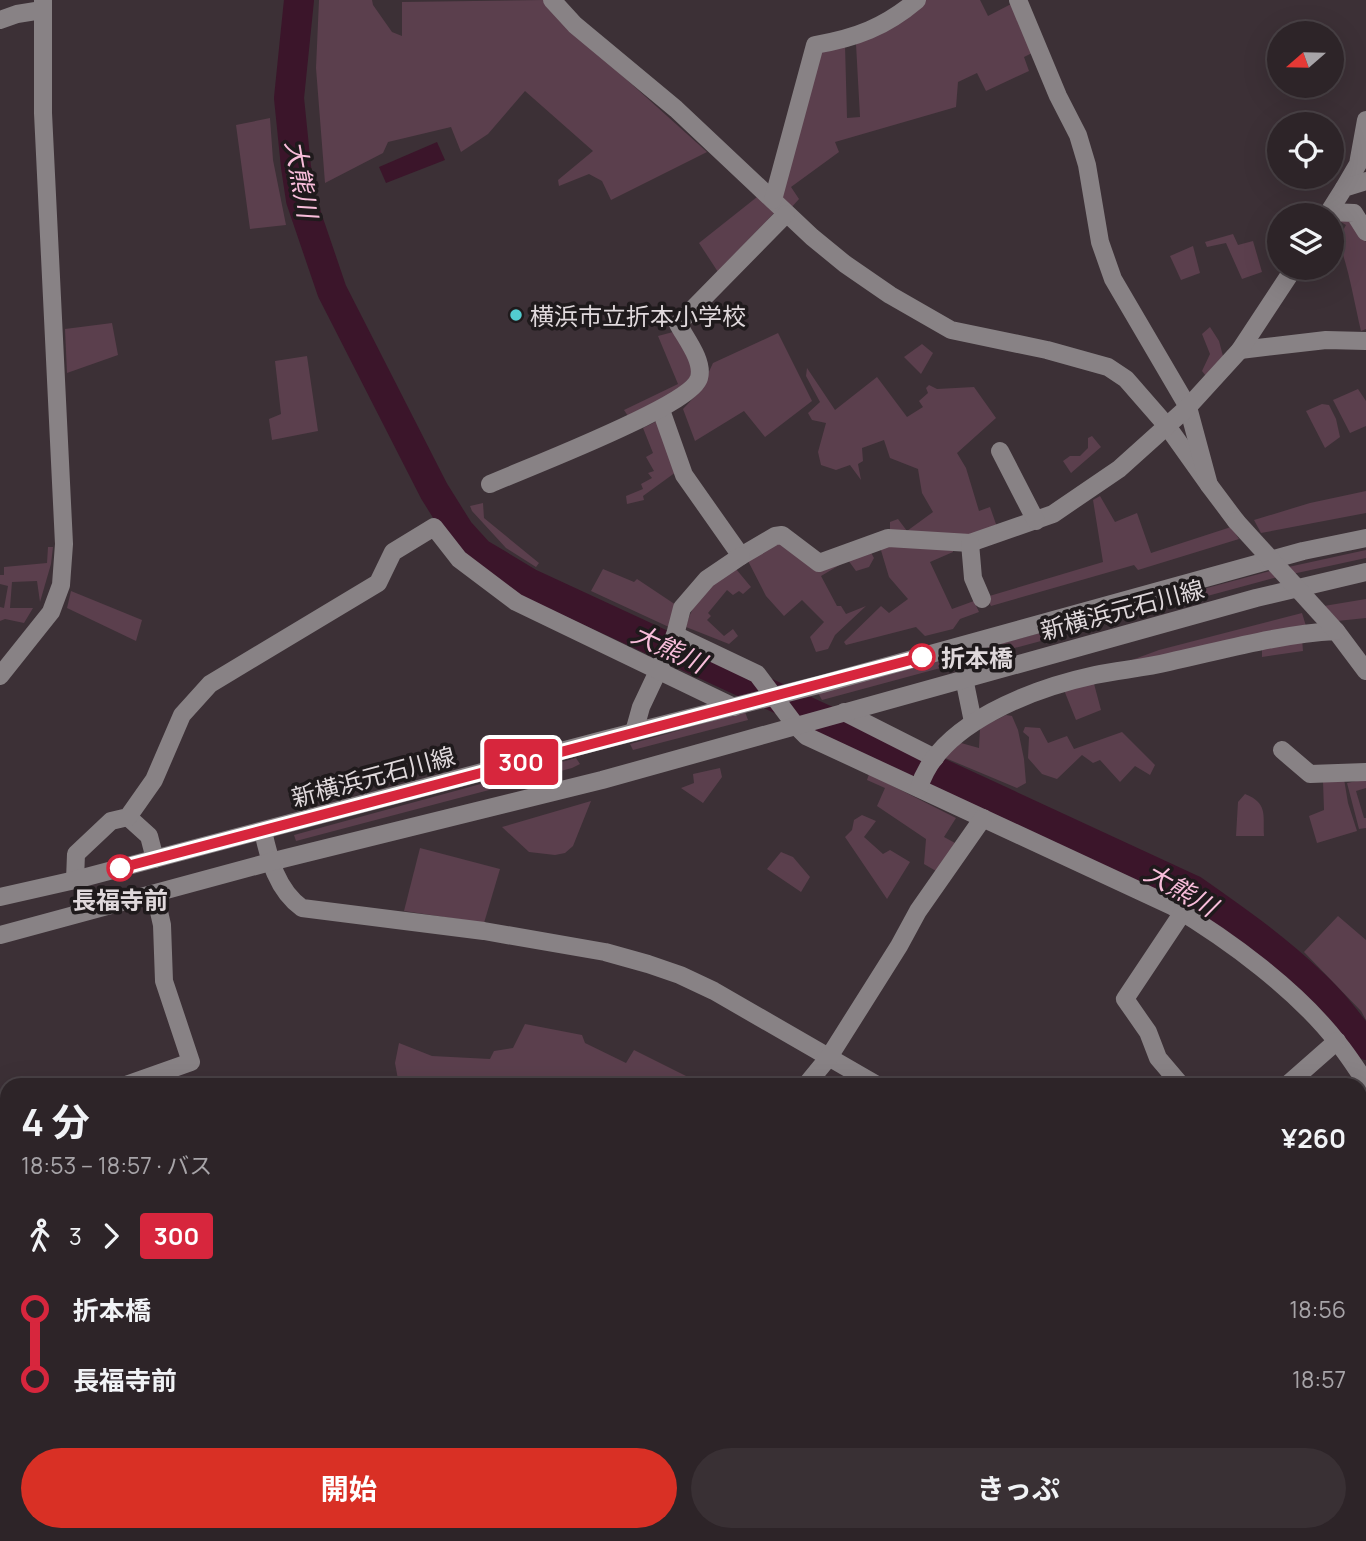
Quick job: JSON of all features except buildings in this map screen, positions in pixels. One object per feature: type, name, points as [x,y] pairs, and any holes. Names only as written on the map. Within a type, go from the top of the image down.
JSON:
[{"type":"street","points":[[552,0],[575,25],[676,109],[786,214],[845,264],[890,295],[951,330],[1046,350],[1108,367],[1126,379],[1167,426],[1236,521],[1336,631],[1366,671]]},
{"type":"street","points":[[773,200],[815,45],[848,40],[873,29],[918,0]]},
{"type":"street","points":[[1018,0],[1058,96],[1078,135],[1087,165],[1100,242],[1114,279],[1188,407],[1209,485]]},
{"type":"street","points":[[0,20],[43,5],[43,113],[64,544],[61,585],[51,612],[0,676]]},
{"type":"street","points":[[1344,188],[1358,164],[1366,120]]},
{"type":"street","points":[[1344,188],[1366,181]]},
{"type":"street","points":[[1344,213],[1354,213],[1366,232]]},
{"type":"street","points":[[490,484],[661,410],[692,389],[699,377],[699,365],[678,324],[786,214]]},
{"type":"street","points":[[634,732],[641,707],[675,635],[682,608],[707,579],[775,536],[782,535],[819,563],[888,538],[970,543],[1053,514],[1119,469],[1188,407],[1240,350],[1286,280]]},
{"type":"street","points":[[1240,350],[1326,340],[1366,341]]},
{"type":"street","points":[[661,410],[684,475],[741,556]]},
{"type":"street","points":[[1000,451],[1036,521]]},
{"type":"street","points":[[75,880],[76,854],[111,821],[128,817],[153,780],[182,715],[210,684],[378,583],[393,552],[435,527],[459,559],[516,602],[735,706]]},
{"type":"street","name":"新横浜元石川線","points":[[0,897],[75,880],[735,706],[1303,551],[1366,538]]},
{"type":"street","points":[[970,543],[973,578],[982,599]]},
{"type":"street","name":"新横浜元石川線","points":[[0,935],[270,862],[602,780],[1256,598],[1366,572]]},
{"type":"street","points":[[920,785],[932,760],[946,743],[973,722],[1019,700],[1076,680],[1299,633],[1336,631]]},
{"type":"street","points":[[675,635],[757,674],[806,736],[920,785],[1203,924],[1262,968],[1337,1041],[1363,1078]]},
{"type":"street","points":[[964,678],[973,722]]},
{"type":"street","points":[[844,712],[932,760]]},
{"type":"street","points":[[1282,750],[1310,774],[1366,772]]},
{"type":"street","points":[[128,817],[149,836],[155,859]]},
{"type":"street","points":[[812,1078],[829,1057],[900,946],[918,911],[984,818]]},
{"type":"street","points":[[263,831],[270,862],[289,899],[302,908],[484,931],[605,952],[648,964],[714,991],[865,1078]]},
{"type":"street","points":[[146,1078],[191,1062],[164,981],[162,925],[155,894]]},
{"type":"street","points":[[1175,1078],[1158,1058],[1148,1031],[1125,999],[1183,912]]},
{"type":"street","points":[[1295,1078],[1337,1041]]},
{"type":"shaded area","points":[[319,0],[372,0],[392,32],[402,36],[402,2],[543,0],[565,24],[707,152],[611,200],[602,181],[589,174],[559,186],[558,180],[593,151],[525,91],[488,134],[461,152],[451,127],[388,142],[383,153],[325,183],[316,68]]},
{"type":"shaded area","points":[[926,0],[980,0],[988,16],[1013,3],[1034,52],[1024,57],[1029,71],[986,91],[977,73],[958,82],[956,107],[835,142],[839,152],[791,187],[799,199],[790,209],[778,199],[817,51],[845,45],[847,118],[860,117],[856,44],[908,15]]},
{"type":"shaded area","points":[[270,118],[273,160],[286,225],[250,229],[236,125]]},
{"type":"shaded area","points":[[437,142],[445,160],[386,183],[379,167]]},
{"type":"shaded area","points":[[757,197],[775,212],[718,272],[699,243]]},
{"type":"shaded area","points":[[1351,219],[1366,242],[1366,329],[1361,331],[1344,260],[1344,220]]},
{"type":"shaded area","points":[[1233,234],[1238,245],[1253,241],[1262,272],[1242,279],[1226,243],[1207,247],[1205,242]]},
{"type":"shaded area","points":[[1193,246],[1200,273],[1181,280],[1170,256]]},
{"type":"shaded area","points":[[112,323],[118,355],[67,373],[65,329]]},
{"type":"shaded area","points":[[1210,327],[1219,341],[1223,356],[1206,376],[1202,371],[1210,354],[1202,334]]},
{"type":"shaded area","points":[[673,332],[693,365],[688,386],[628,416],[624,410],[678,384],[658,336]]},
{"type":"shaded area","points":[[778,333],[812,401],[765,437],[744,411],[695,441],[683,409],[700,391],[713,363]]},
{"type":"shaded area","points":[[922,344],[933,353],[921,374],[904,357]]},
{"type":"shaded area","points":[[307,356],[318,431],[272,440],[269,419],[281,414],[275,361]]},
{"type":"shaded area","points":[[807,368],[835,410],[877,377],[907,417],[923,407],[919,401],[928,393],[926,388],[929,385],[937,389],[974,387],[996,418],[957,453],[966,468],[979,511],[990,507],[997,527],[971,540],[890,535],[890,522],[898,519],[907,531],[933,512],[922,493],[918,469],[890,458],[884,440],[862,448],[863,461],[858,464],[861,480],[850,465],[836,470],[821,465],[818,452],[826,423],[812,420],[808,413],[820,402],[806,376]]},
{"type":"shaded area","points":[[1358,389],[1366,401],[1366,426],[1350,433],[1333,400]]},
{"type":"shaded area","points":[[1322,404],[1329,405],[1340,437],[1325,448],[1306,411]]},
{"type":"shaded area","points":[[659,420],[676,472],[643,496],[644,500],[627,504],[626,496],[643,489],[641,484],[652,478],[648,473],[654,471],[646,457],[653,453],[643,428]]},
{"type":"shaded area","points":[[1092,436],[1101,447],[1071,473],[1063,461],[1070,456],[1080,456],[1088,448],[1088,438]]},
{"type":"shaded area","points":[[1366,491],[1366,513],[1261,533],[1254,520],[1310,503]]},
{"type":"shaded area","points":[[1100,496],[1115,522],[1137,513],[1151,553],[1231,527],[1239,539],[1138,570],[1134,565],[991,606],[986,597],[1103,562],[1093,500]]},
{"type":"shaded area","points":[[483,503],[484,518],[539,563],[536,567],[506,548],[472,511],[470,506]]},
{"type":"shaded area","points":[[777,539],[814,569],[869,549],[874,558],[869,567],[856,571],[848,560],[821,576],[837,606],[841,606],[846,614],[866,606],[835,635],[828,649],[816,652],[810,637],[824,622],[802,600],[784,616],[766,596],[747,559]]},
{"type":"shaded area","points":[[48,547],[53,547],[51,564],[40,602],[37,581],[12,582],[10,608],[33,608],[24,623],[5,619],[0,621],[0,607],[4,608],[8,586],[0,584],[4,567],[47,563]]},
{"type":"shaded area","points":[[880,547],[953,547],[953,552],[930,562],[952,609],[974,601],[979,612],[960,619],[953,629],[925,636],[916,627],[846,645],[844,642],[881,606],[889,613],[908,599],[889,577]]},
{"type":"shaded area","points":[[1366,550],[1366,558],[1274,578],[822,700],[818,693],[1270,571]]},
{"type":"shaded area","points":[[603,569],[634,582],[637,579],[676,605],[671,628],[591,591]]},
{"type":"shaded area","points":[[736,569],[751,587],[743,594],[739,591],[733,595],[727,590],[708,613],[711,616],[707,620],[724,636],[733,629],[738,636],[729,644],[686,627],[694,607],[705,592]]},
{"type":"shaded area","points":[[71,591],[142,620],[136,641],[67,608]]},
{"type":"shaded area","points":[[1366,599],[1366,618],[1337,621],[1324,606]]},
{"type":"shaded area","points":[[1302,613],[1306,626],[1121,664],[1159,650]]},
{"type":"shaded area","points":[[1302,639],[1303,651],[1262,657],[1262,647]]},
{"type":"shaded area","points":[[1093,680],[1101,710],[1076,720],[1064,690]]},
{"type":"shaded area","points":[[745,712],[748,720],[633,750],[630,744]]},
{"type":"shaded area","points":[[1006,715],[1012,716],[1018,730],[1026,783],[1017,788],[943,757],[961,743],[979,748],[980,728]]},
{"type":"shaded area","points":[[1025,727],[1040,728],[1048,743],[1067,736],[1074,749],[1122,732],[1155,765],[1150,775],[1135,766],[1120,782],[1100,760],[1093,763],[1082,755],[1057,779],[1042,774],[1028,758],[1029,737],[1023,732]]},
{"type":"shaded area","points":[[576,758],[580,764],[572,768],[296,841],[294,835]]},
{"type":"shaded area","points":[[720,768],[722,777],[703,803],[681,788],[694,783],[693,774]]},
{"type":"shaded area","points":[[869,774],[956,818],[944,837],[955,843],[936,871],[924,864],[926,839],[877,806],[885,788],[867,780]]},
{"type":"shaded area","points":[[1344,779],[1357,831],[1317,843],[1309,816],[1324,810],[1323,781]]},
{"type":"shaded area","points":[[1366,779],[1366,788],[1356,791],[1366,818],[1366,828],[1359,829],[1347,783]]},
{"type":"shaded area","points":[[1245,794],[1258,801],[1263,810],[1264,836],[1236,836],[1238,802]]},
{"type":"shaded area","points":[[591,801],[573,846],[565,853],[555,855],[529,852],[502,827]]},
{"type":"shaded area","points":[[862,815],[876,821],[864,837],[883,854],[890,850],[910,862],[887,899],[845,837],[852,830],[854,820]]},
{"type":"shaded area","points":[[420,848],[500,869],[484,923],[404,911]]},
{"type":"shaded area","points":[[781,852],[793,857],[810,877],[801,892],[767,869]]},
{"type":"shaded area","points":[[1338,916],[1366,940],[1366,1020],[1361,1011],[1304,952]]},
{"type":"shaded area","points":[[525,1024],[582,1035],[585,1043],[626,1063],[634,1050],[690,1078],[398,1078],[395,1063],[399,1043],[432,1056],[490,1059],[494,1051],[513,1048]]},
{"type":"waterway","name":"大熊川","points":[[299,0],[289,98],[301,200],[332,291],[434,491],[459,531],[479,553],[529,583],[1193,890],[1295,968],[1325,995],[1366,1045]]},
{"type":"bus line","name":"300","points":[[120,868],[922,657]]},
{"type":"place","name":"横浜市立折本小学校","points":[[516,315]]},
{"type":"place","name":"折本橋","points":[[922,657]]},
{"type":"place","name":"長福寺前","points":[[120,868]]}]
